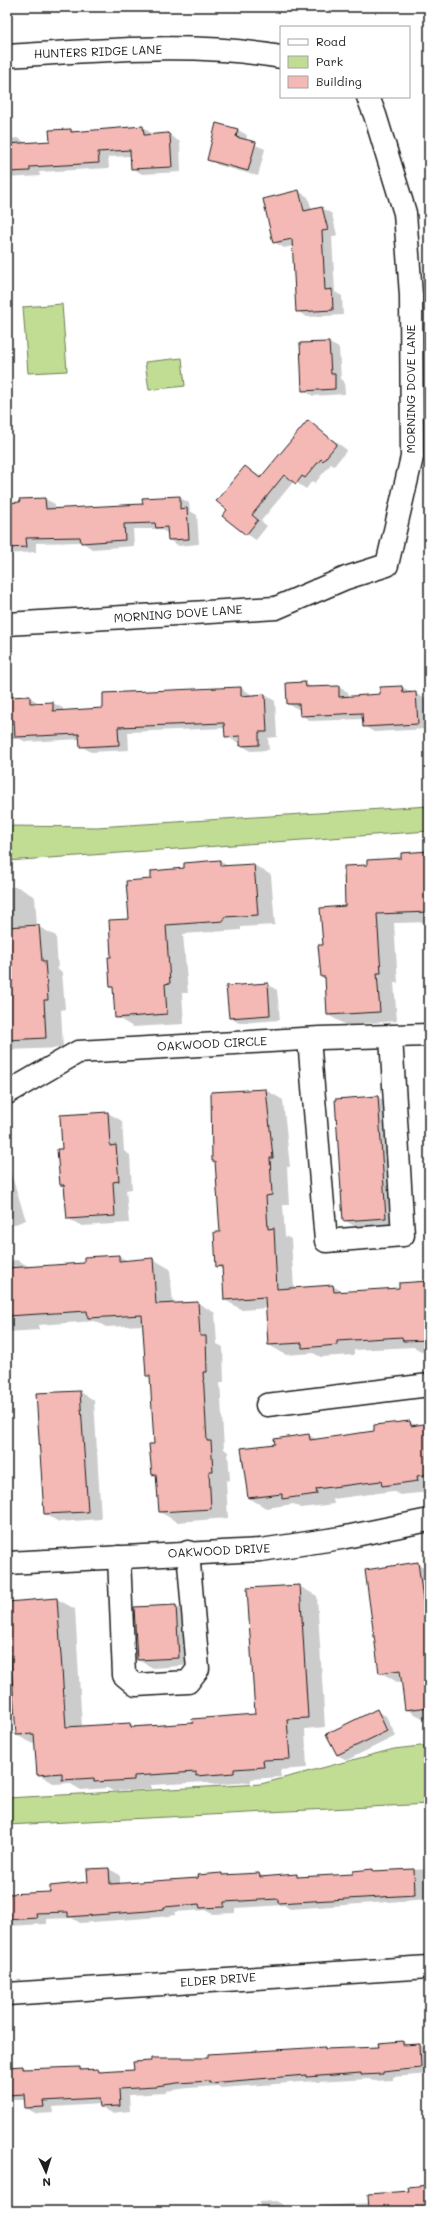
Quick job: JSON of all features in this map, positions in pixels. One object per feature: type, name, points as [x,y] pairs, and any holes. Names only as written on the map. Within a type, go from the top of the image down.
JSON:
[{"type":"street","name":"HUNTERS RIDGE LANE","points":[[7,56],[189,48],[259,53],[280,57]]},
{"type":"street","name":"MORNING DOVE LANE","points":[[7,624],[276,608],[346,578],[387,564],[412,457],[420,326],[411,295],[404,213],[375,115],[368,98]]},
{"type":"street","name":"OAKWOOD CIRCLE","points":[[7,1093],[78,1052],[309,1039],[429,1035]]},
{"type":"street","points":[[309,1039],[326,1242],[403,1235],[391,1037]]},
{"type":"street","points":[[267,1405],[429,1385]]},
{"type":"street","name":"OAKWOOD DRIVE","points":[[7,1563],[188,1552],[261,1550],[341,1538],[429,1520]]},
{"type":"street","points":[[118,1557],[124,1675],[136,1685],[188,1682],[198,1669],[188,1552]]},
{"type":"street","name":"ELDER DRIVE","points":[[7,1994],[429,1967]]},
{"type":"green space","points":[[62,304],[67,371],[28,373],[23,307]]},
{"type":"green space","points":[[182,358],[185,386],[149,390],[145,362]]},
{"type":"green space","points":[[429,806],[429,831],[7,861],[7,826],[97,827]]},
{"type":"green space","points":[[429,1745],[429,1804],[7,1825],[7,1798],[261,1784],[394,1749]]},
{"type":"building","points":[[216,123],[238,129],[236,137],[256,142],[248,171],[207,160]]},
{"type":"building","points":[[143,126],[144,135],[168,133],[170,135],[172,167],[131,169],[130,150],[98,152],[99,163],[30,167],[30,171],[7,172],[7,144],[50,141],[49,130],[71,129],[71,132]]},
{"type":"building","points":[[299,190],[304,211],[322,207],[328,230],[322,231],[325,290],[332,289],[333,310],[296,312],[292,239],[273,243],[263,199]]},
{"type":"building","points":[[329,342],[331,374],[335,374],[335,389],[302,391],[300,343]]},
{"type":"building","points":[[308,420],[337,444],[323,461],[321,459],[305,478],[302,476],[296,484],[284,475],[252,515],[258,520],[246,535],[222,516],[227,510],[216,501],[245,466],[260,478]]},
{"type":"building","points":[[180,496],[180,509],[187,508],[189,539],[168,540],[167,527],[156,528],[155,523],[124,524],[125,540],[81,543],[80,537],[26,538],[27,547],[7,548],[7,503],[20,502],[19,499],[45,498],[46,509],[143,504],[142,498]]},
{"type":"building","points":[[305,682],[306,687],[339,686],[339,697],[380,694],[380,687],[402,686],[403,693],[416,692],[418,724],[363,727],[362,713],[300,716],[299,704],[287,704],[286,683]]},
{"type":"building","points":[[241,687],[241,696],[265,694],[267,732],[259,732],[259,745],[240,746],[240,736],[225,737],[224,723],[118,727],[119,745],[80,747],[79,734],[15,737],[14,720],[7,720],[7,697],[30,696],[30,703],[53,702],[53,711],[103,708],[103,693]]},
{"type":"building","points":[[429,851],[429,912],[377,914],[381,973],[377,973],[380,1012],[327,1015],[325,977],[321,977],[318,945],[323,945],[320,908],[345,906],[344,866],[367,865],[367,860],[401,858],[401,853]]},
{"type":"building","points":[[220,860],[220,866],[254,864],[258,915],[224,917],[224,921],[166,925],[170,983],[165,984],[167,1014],[115,1018],[113,987],[110,987],[108,957],[111,957],[109,920],[129,919],[126,881],[151,879],[151,871],[184,868],[184,863]]},
{"type":"building","points":[[39,925],[42,961],[45,961],[48,1000],[44,1000],[46,1038],[7,1040],[7,927]]},
{"type":"building","points":[[268,983],[270,1015],[229,1018],[226,986]]},
{"type":"building","points":[[266,1089],[273,1158],[270,1158],[272,1195],[266,1196],[268,1229],[274,1228],[277,1289],[333,1285],[334,1292],[399,1288],[399,1283],[429,1281],[429,1340],[403,1341],[402,1337],[337,1341],[337,1345],[302,1348],[302,1343],[268,1345],[265,1297],[224,1300],[222,1266],[216,1267],[214,1232],[220,1232],[215,1161],[212,1161],[211,1092]]},
{"type":"building","points":[[378,1096],[386,1218],[343,1221],[335,1099]]},
{"type":"building","points":[[108,1112],[110,1146],[116,1145],[119,1181],[113,1182],[115,1216],[67,1219],[64,1185],[60,1185],[57,1149],[62,1149],[60,1115]]},
{"type":"building","points":[[119,1255],[119,1261],[153,1258],[156,1304],[198,1302],[200,1336],[206,1336],[207,1372],[203,1372],[207,1441],[211,1441],[213,1471],[209,1471],[211,1509],[159,1512],[156,1474],[152,1475],[149,1444],[154,1444],[150,1376],[146,1376],[142,1315],[88,1318],[87,1311],[7,1316],[7,1268],[84,1263],[84,1257]]},
{"type":"building","points":[[80,1391],[88,1512],[44,1514],[36,1393]]},
{"type":"building","points":[[410,1421],[411,1426],[429,1423],[429,1474],[417,1476],[418,1481],[382,1486],[381,1481],[316,1489],[317,1494],[282,1499],[282,1494],[248,1498],[241,1448],[275,1444],[274,1439],[309,1434],[310,1440],[374,1431],[374,1425]]},
{"type":"building","points":[[418,1562],[429,1645],[429,1707],[405,1710],[400,1670],[379,1673],[365,1570]]},
{"type":"building","points":[[300,1585],[308,1718],[287,1719],[290,1759],[263,1760],[264,1767],[234,1769],[234,1773],[196,1776],[196,1772],[134,1776],[134,1780],[94,1782],[94,1778],[62,1780],[62,1773],[37,1775],[34,1734],[16,1735],[7,1602],[57,1598],[66,1727],[130,1723],[131,1727],[193,1723],[192,1719],[255,1714],[247,1588]]},
{"type":"building","points":[[176,1605],[179,1658],[137,1660],[134,1607]]},
{"type":"building","points":[[377,1709],[387,1731],[337,1755],[326,1734]]},
{"type":"building","points":[[109,1868],[110,1884],[198,1878],[197,1875],[222,1873],[222,1875],[259,1873],[260,1877],[297,1874],[297,1877],[353,1874],[353,1871],[373,1869],[373,1871],[414,1869],[415,1895],[278,1903],[278,1899],[224,1902],[224,1907],[200,1908],[199,1904],[164,1907],[164,1909],[148,1911],[68,1917],[68,1912],[36,1913],[37,1918],[7,1920],[7,1894],[50,1892],[50,1886],[88,1882],[87,1869]]},
{"type":"building","points":[[403,2041],[403,2045],[420,2044],[421,2068],[383,2072],[383,2074],[361,2075],[361,2073],[306,2077],[306,2075],[210,2083],[210,2081],[177,2083],[156,2087],[119,2089],[120,2106],[100,2107],[99,2098],[43,2101],[44,2107],[25,2108],[24,2094],[7,2095],[7,2067],[23,2066],[23,2069],[80,2067],[80,2070],[98,2069],[99,2072],[134,2070],[133,2062],[151,2061],[151,2058],[208,2058],[208,2054],[325,2047],[325,2049],[379,2047],[378,2043]]},
{"type":"building","points":[[428,2185],[429,2211],[369,2211],[368,2194],[409,2191],[408,2187]]}]
